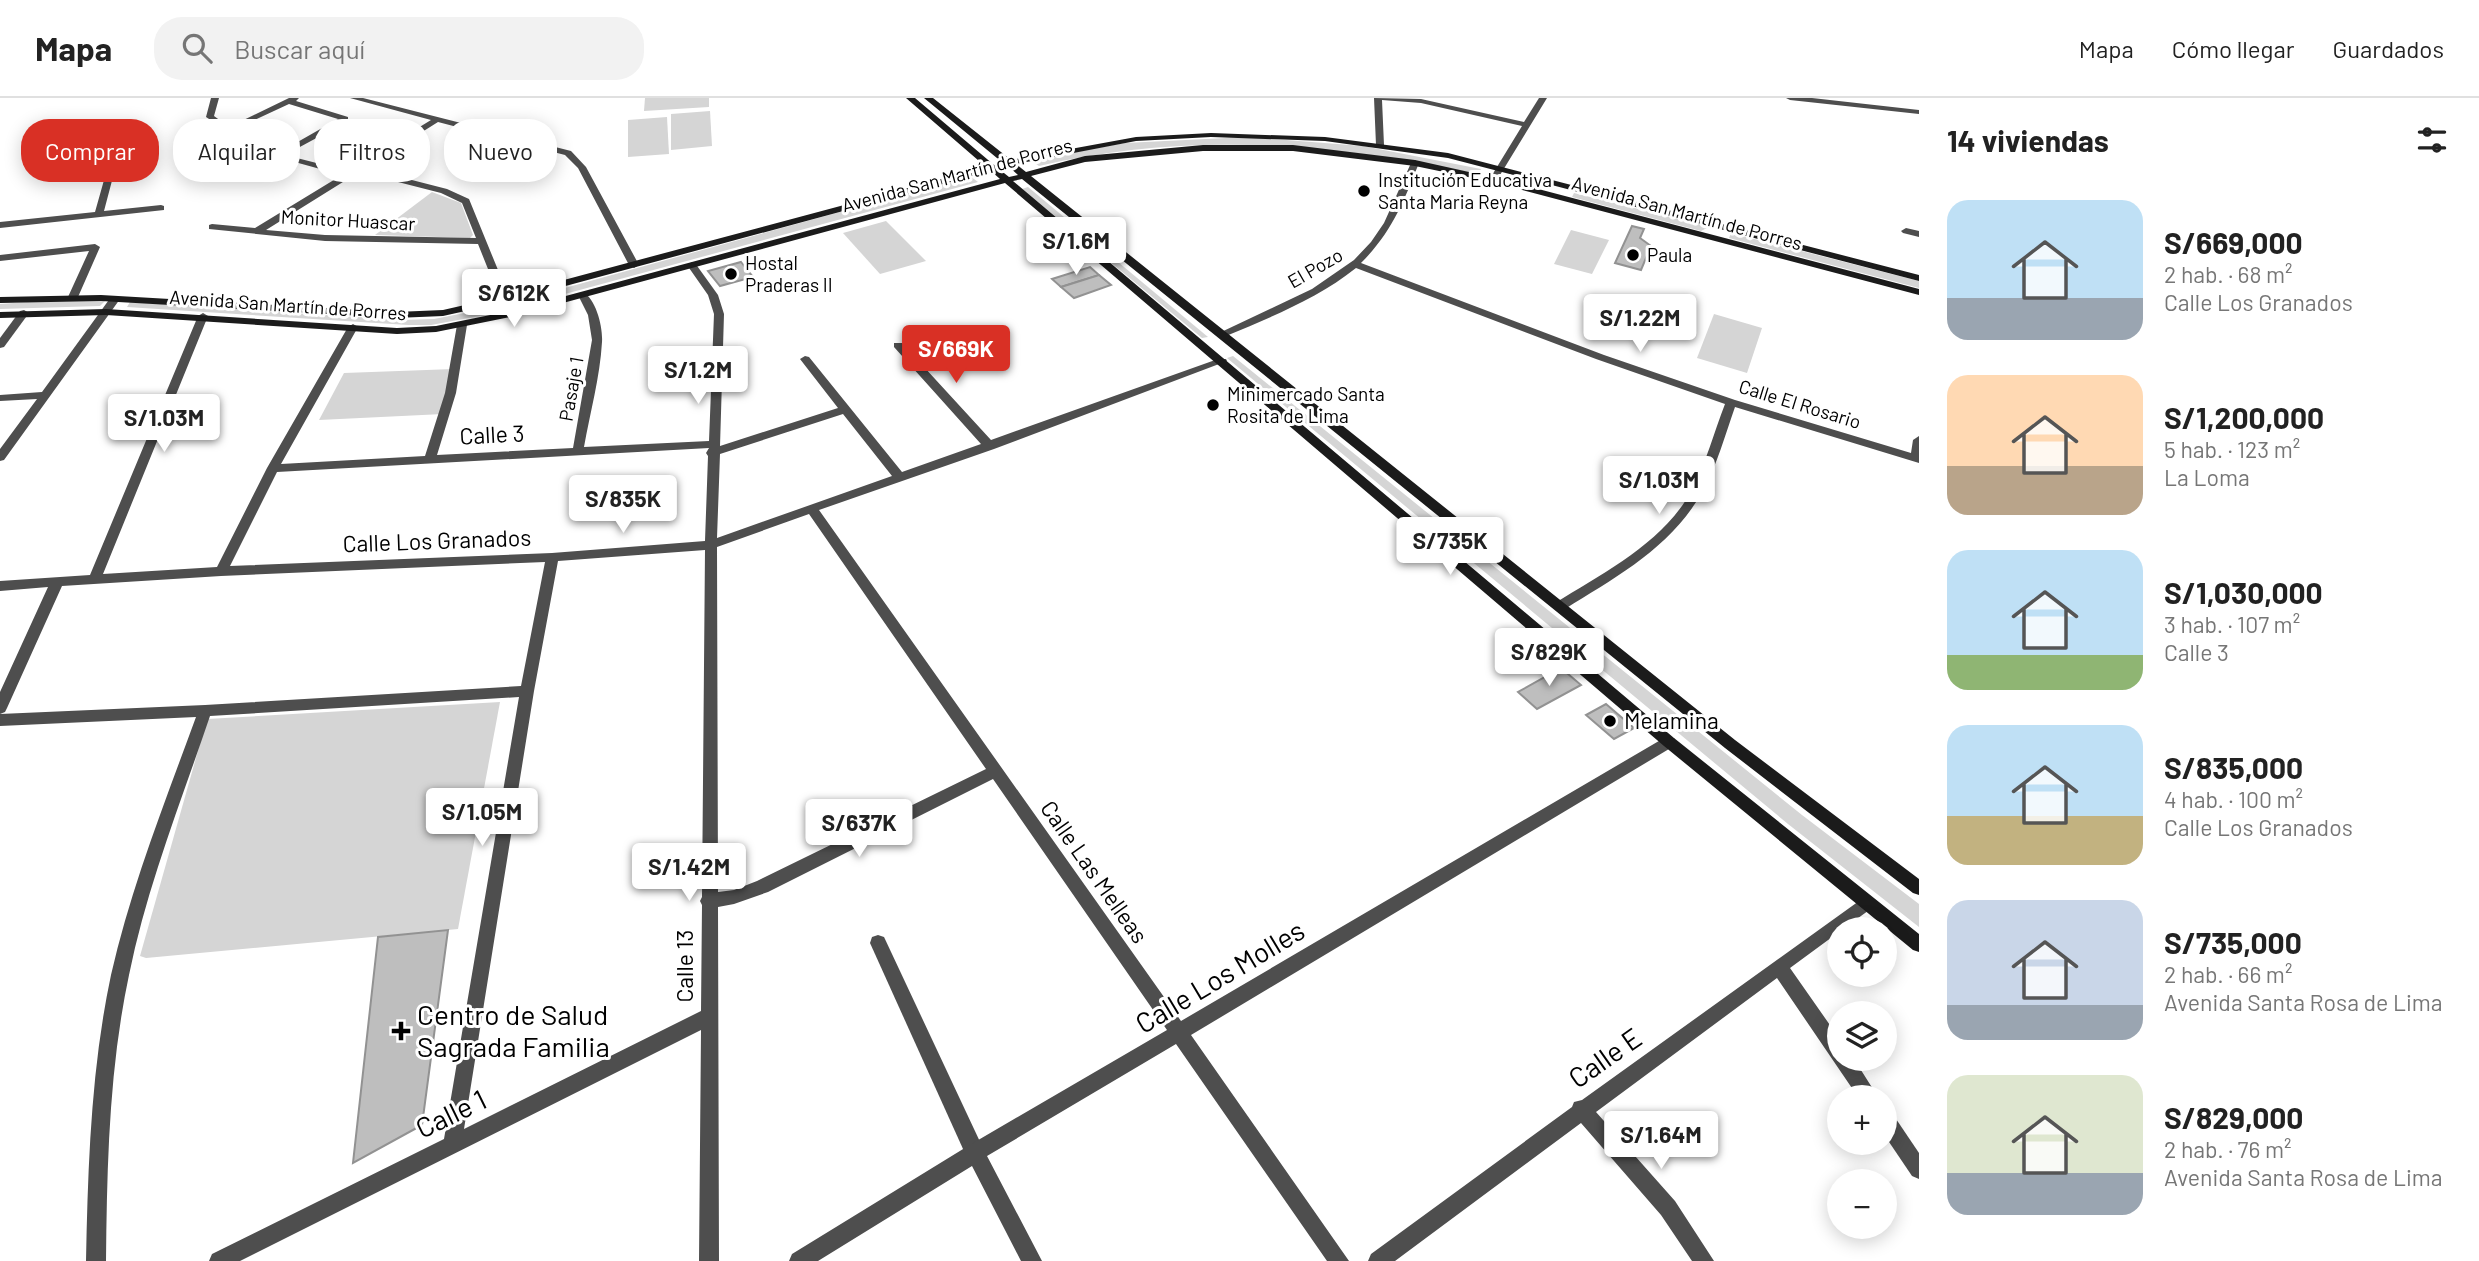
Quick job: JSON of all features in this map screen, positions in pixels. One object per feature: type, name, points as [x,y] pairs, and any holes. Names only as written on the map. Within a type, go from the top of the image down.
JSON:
[{"type":"main road","points":[[910,98],[1669,742],[1919,944]]},
{"type":"main road","points":[[928,98],[1730,744],[1919,888]]},
{"type":"main road","points":[[1211,135],[1216,148]]},
{"type":"main road","name":"Avenida San Martín de Porres","points":[[0,300],[73,297],[421,315],[506,299],[1008,164],[1103,144],[1211,135],[1289,135],[1380,145],[1500,169],[1919,278]]},
{"type":"main road","points":[[1289,135],[1293,148]]},
{"type":"main road","name":"Avenida San Martín de Porres","points":[[0,315],[106,312],[416,331],[462,325],[583,295],[1006,179],[1121,154],[1216,148],[1293,148],[1415,163],[1493,180],[1919,292]]},
{"type":"main road","points":[[1563,198],[1570,187]]},
{"type":"main road","points":[[1718,239],[1724,227]]},
{"type":"street","points":[[215,98],[210,117],[229,130],[292,99],[344,116],[339,119]]},
{"type":"street","points":[[354,98],[435,121],[554,147],[575,157],[634,265]]},
{"type":"street","points":[[1380,145],[1380,98],[1421,101],[1527,125]]},
{"type":"street","points":[[1493,180],[1543,98]]},
{"type":"street","points":[[1790,98],[1919,112]]},
{"type":"street","points":[[358,107],[368,102]]},
{"type":"street","points":[[430,124],[435,121]]},
{"type":"street","points":[[314,134],[277,156],[314,164]]},
{"type":"street","name":"El Pozo","points":[[1222,334],[1314,291],[1357,265],[1389,224],[1415,163]]},
{"type":"street","points":[[99,214],[108,182]]},
{"type":"street","points":[[256,232],[338,182]]},
{"type":"street","points":[[400,182],[459,195],[470,208],[511,314]]},
{"type":"street","points":[[0,225],[161,208]]},
{"type":"street","name":"Monitor Huascar","points":[[212,227],[325,238],[482,241]]},
{"type":"street","points":[[1906,231],[1919,234]]},
{"type":"street","points":[[0,258],[95,247],[73,297]]},
{"type":"street","name":"Calle 13","points":[[692,265],[713,295],[719,314],[711,545],[709,1261]]},
{"type":"street","name":"Calle El Rosario","points":[[1357,265],[1600,357],[1731,402],[1918,458]]},
{"type":"street","name":"Pasaje 1","points":[[578,451],[597,340],[593,315],[583,295]]},
{"type":"street","points":[[0,457],[115,299]]},
{"type":"street","points":[[0,345],[24,313]]},
{"type":"street","points":[[94,580],[203,316]]},
{"type":"street","points":[[430,459],[448,412],[456,379],[462,325]]},
{"type":"street","points":[[221,571],[274,468],[354,327]]},
{"type":"street","points":[[898,345],[990,446]]},
{"type":"street","points":[[805,359],[900,478]]},
{"type":"street","name":"Calle Los Granados","points":[[0,586],[221,571],[552,558],[711,545],[1222,361]]},
{"type":"street","points":[[0,398],[44,395]]},
{"type":"street","points":[[1560,606],[1644,552],[1676,523],[1696,494],[1731,402]]},
{"type":"street","name":"Calle 3","points":[[274,468],[578,451],[713,449],[845,409]]},
{"type":"street","points":[[1918,458],[1919,440]]},
{"type":"street","name":"Calle Las Melleas","points":[[812,509],[1339,1261]]},
{"type":"street","points":[[452,1145],[527,691],[552,558]]},
{"type":"street","points":[[0,708],[57,583]]},
{"type":"street","points":[[0,720],[205,711],[527,691]]},
{"type":"street","points":[[96,1261],[97,1125],[106,1050],[120,973],[150,871],[205,711]]},
{"type":"street","name":"Calle Los Molles","points":[[799,1261],[975,1153],[1669,742]]},
{"type":"street","points":[[708,901],[734,897],[762,887],[996,771]]},
{"type":"street","name":"Calle E","points":[[1378,1261],[1581,1109],[1780,968],[1866,903]]},
{"type":"street","points":[[878,943],[975,1153],[1032,1261]]},
{"type":"street","points":[[1780,968],[1827,1037]]},
{"type":"street","name":"Calle 1","points":[[219,1261],[708,1017]]},
{"type":"street","points":[[1581,1109],[1668,1209],[1704,1261]]},
{"type":"street","points":[[1897,1137],[1919,1169]]},
{"type":"shaded area","points":[[645,98],[709,98],[709,107],[644,111]]},
{"type":"shaded area","points":[[710,111],[712,146],[671,150],[671,114]]},
{"type":"shaded area","points":[[667,117],[669,154],[628,157],[628,120]]},
{"type":"shaded area","points":[[1246,137],[1363,146],[1481,169],[1478,174],[1368,155],[1259,145],[1150,148],[1039,166],[1030,160],[1125,143]]},
{"type":"shaded area","points":[[970,176],[978,182],[528,304],[525,299]]},
{"type":"shaded area","points":[[1028,187],[1208,337],[1202,338],[1022,189]]},
{"type":"shaded area","points":[[432,192],[461,203],[473,235],[470,238],[375,235]]},
{"type":"shaded area","points":[[1574,193],[1707,228],[1701,231],[1572,197]]},
{"type":"shaded area","points":[[886,221],[926,261],[880,274],[843,233]]},
{"type":"shaded area","points":[[1571,230],[1609,240],[1592,274],[1554,264]]},
{"type":"shaded area","points":[[1731,233],[1919,281],[1919,288],[1729,238]]},
{"type":"shaded area","points":[[55,300],[105,301],[100,306],[0,309],[0,304]]},
{"type":"shaded area","points":[[130,302],[403,320],[434,319],[485,309],[487,311],[485,315],[431,325],[408,325],[127,307]]},
{"type":"shaded area","points":[[1714,314],[1762,328],[1747,373],[1697,358]]},
{"type":"shaded area","points":[[1233,356],[1802,815],[1919,904],[1919,927],[1788,824],[1227,358]]},
{"type":"shaded area","points":[[454,369],[443,414],[319,420],[344,373]]},
{"type":"shaded area","points":[[500,702],[458,929],[146,958],[140,956],[207,719]]},
{"type":"building","name":"Paula","points":[[1632,226],[1644,229],[1640,238],[1651,246],[1641,270],[1615,263]]},
{"type":"building","name":"Hostal Praderas II","points":[[741,262],[753,277],[720,286],[708,271]]},
{"type":"building","points":[[1090,267],[1099,275],[1061,287],[1052,279]]},
{"type":"building","points":[[1099,275],[1111,285],[1074,298],[1061,287]]},
{"type":"building","points":[[1561,668],[1581,685],[1537,709],[1518,692]]},
{"type":"building","name":"Melamina","points":[[1606,704],[1634,728],[1614,739],[1586,715]]},
{"type":"building","name":"Centro de Salud Sagrada Familia","points":[[448,930],[422,1125],[353,1163],[378,937]]},
{"type":"place","name":"Institución Educativa Santa Maria Reyna","points":[[1364,191]]},
{"type":"place","name":"Paula","points":[[1633,255]]},
{"type":"place","name":"Hostal Praderas II","points":[[731,274]]},
{"type":"place","name":"Minimercado Santa Rosita de Lima","points":[[1213,405]]},
{"type":"place","name":"Melamina","points":[[1610,721]]},
{"type":"place","name":"Centro de Salud Sagrada Familia","points":[[401,1031]]}]
